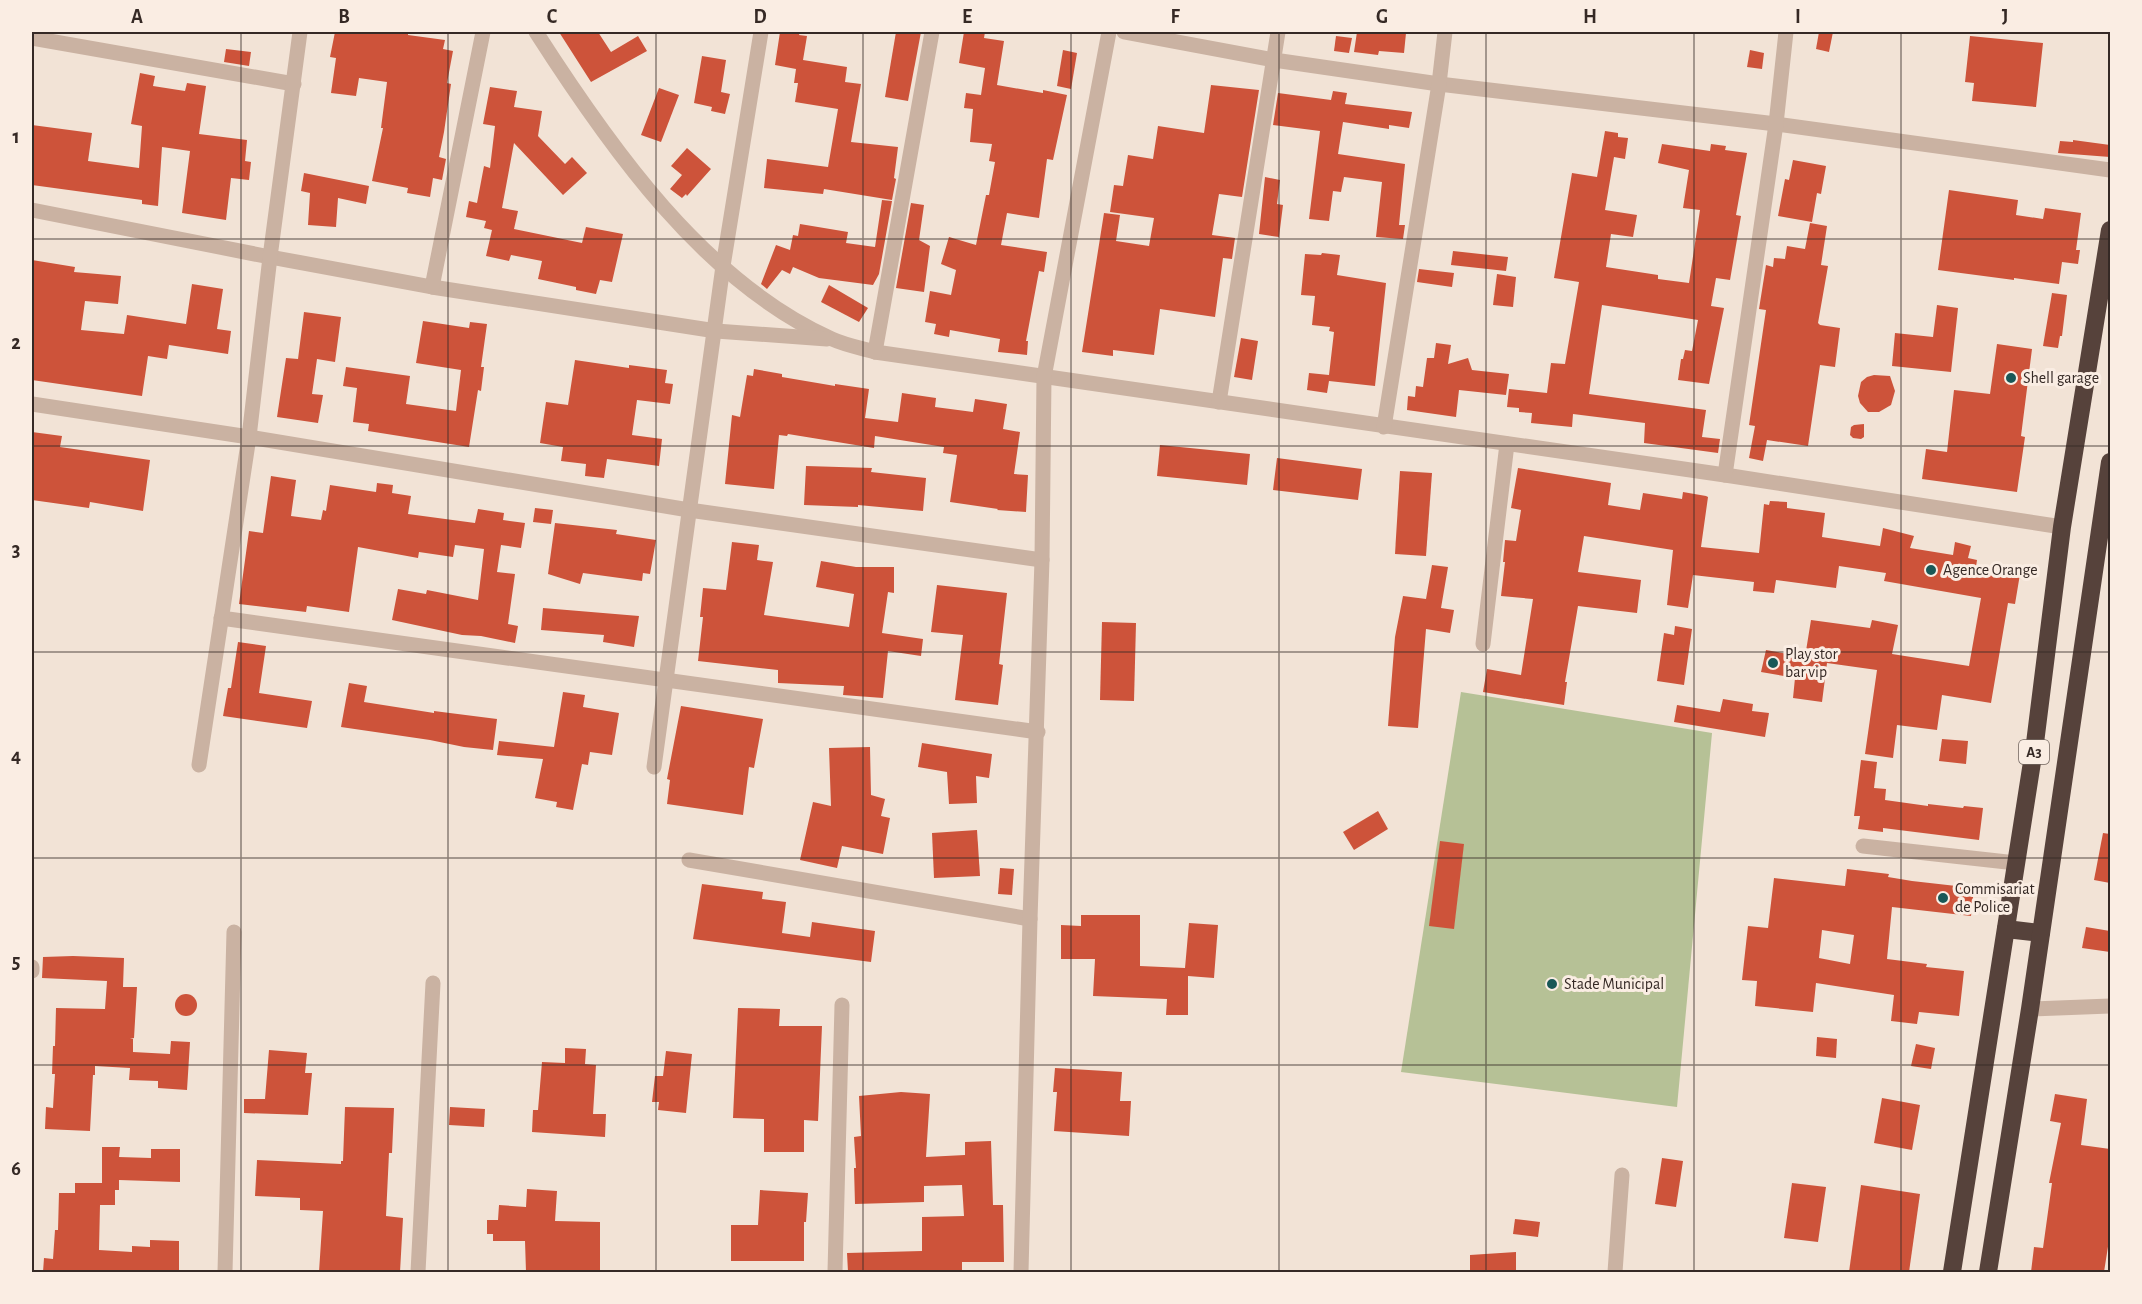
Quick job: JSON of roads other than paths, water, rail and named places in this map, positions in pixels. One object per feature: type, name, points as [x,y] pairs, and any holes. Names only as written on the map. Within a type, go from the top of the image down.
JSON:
[{"type":"highway","name":"A3","points":[[1952,1272],[2035,743],[2062,527],[2110,230]]},
{"type":"highway","name":"A3","points":[[1988,1272],[2030,1009],[2110,462]]},
{"type":"highway","points":[[2006,929],[2041,933]]},
{"type":"street","points":[[199,765],[249,437],[300,32]]},
{"type":"street","points":[[432,287],[483,32]]},
{"type":"street","points":[[536,32],[614,146],[676,222],[752,290],[788,315],[833,340]]},
{"type":"street","points":[[654,768],[716,332],[723,266],[761,32]]},
{"type":"street","points":[[876,352],[932,32]]},
{"type":"street","points":[[1021,1272],[1029,919],[1038,732],[1044,377],[1109,32]]},
{"type":"street","points":[[1125,32],[1274,60],[1439,84],[1776,123],[2110,170]]},
{"type":"street","points":[[1219,402],[1278,32]]},
{"type":"street","points":[[1384,427],[1439,84],[1445,32]]},
{"type":"street","points":[[1725,475],[1776,123],[1786,32]]},
{"type":"street","points":[[32,38],[294,84]]},
{"type":"street","points":[[32,210],[432,287],[716,332],[833,340],[876,352],[1725,475],[2062,527]]},
{"type":"street","points":[[32,404],[249,437],[689,510],[1042,560]]},
{"type":"street","points":[[1483,644],[1507,444]]},
{"type":"street","points":[[221,618],[1038,732]]},
{"type":"street","points":[[1863,846],[2016,862]]},
{"type":"street","points":[[688,860],[1029,919]]},
{"type":"street","points":[[225,1272],[234,932]]},
{"type":"street","points":[[418,1272],[433,983]]},
{"type":"street","points":[[835,1272],[842,1005]]},
{"type":"street","points":[[2030,1009],[2110,1006]]},
{"type":"street","points":[[1615,1272],[1622,1174]]},
{"type":"place","name":"Shell garage","points":[[2011,378]]},
{"type":"place","name":"Agence Orange","points":[[1931,570]]},
{"type":"place","name":"Play stor bar vip","points":[[1773,663]]},
{"type":"place","name":"Commisariat de Police","points":[[1943,898]]},
{"type":"place","name":"Stade Municipal","points":[[1552,984]]}]
